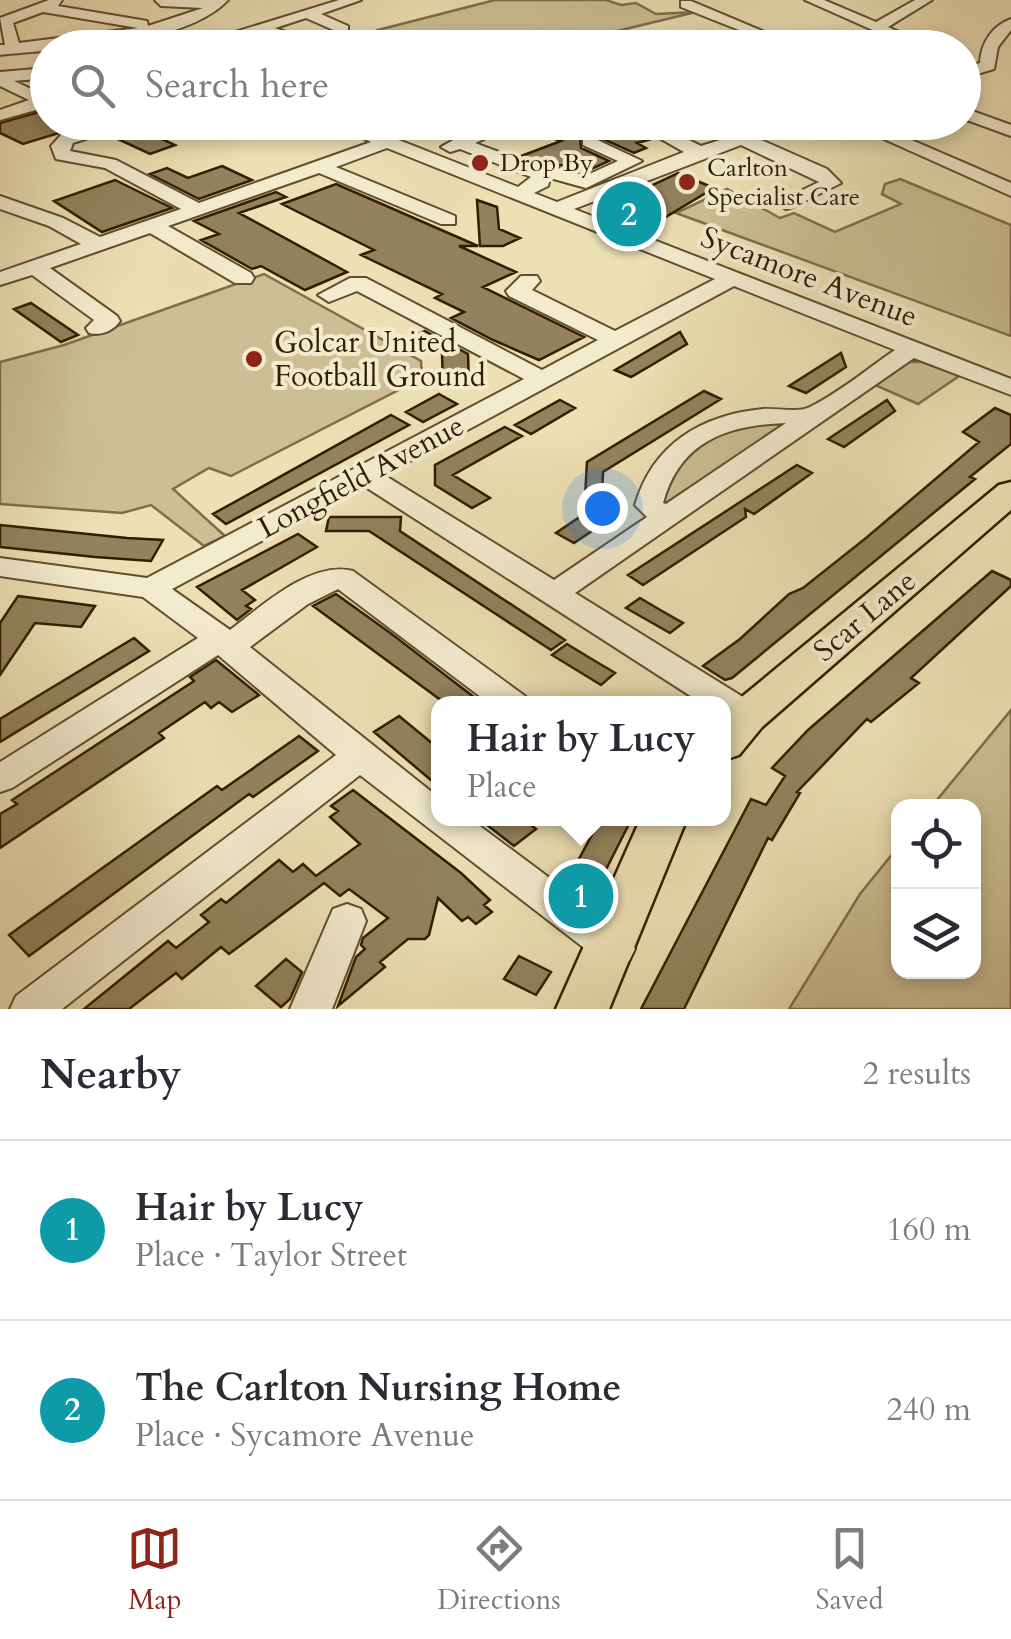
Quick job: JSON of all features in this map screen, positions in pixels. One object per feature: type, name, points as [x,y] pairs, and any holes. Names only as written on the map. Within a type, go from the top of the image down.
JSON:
[{"type":"main road","name":"Scar Lane","points":[[735,730],[1011,492]]},
{"type":"main road","points":[[582,1009],[614,949],[632,892],[661,826]]},
{"type":"street","points":[[7,49],[5,21],[62,0]]},
{"type":"street","points":[[249,30],[314,7],[354,0]]},
{"type":"street","points":[[812,0],[884,30]]},
{"type":"street","points":[[877,27],[924,0]]},
{"type":"street","points":[[160,2],[219,2]]},
{"type":"street","points":[[140,30],[219,2]]},
{"type":"street","points":[[686,4],[750,30]]},
{"type":"street","points":[[40,7],[158,26]]},
{"type":"street","points":[[314,7],[342,29]]},
{"type":"street","points":[[981,68],[988,66],[986,56],[996,34],[1011,23]]},
{"type":"street","points":[[259,27],[268,30]]},
{"type":"street","points":[[0,64],[30,65]]},
{"type":"street","points":[[9,91],[0,79],[30,70]]},
{"type":"street","points":[[0,115],[30,106]]},
{"type":"street","points":[[981,119],[1011,131]]},
{"type":"street","points":[[66,140],[60,146],[62,156],[110,164],[200,210]]},
{"type":"street","name":"Sycamore Avenue","points":[[379,140],[729,280],[1010,386]]},
{"type":"street","points":[[422,157],[467,140]]},
{"type":"street","points":[[554,173],[586,182],[633,160],[588,140]]},
{"type":"street","points":[[675,140],[699,152]]},
{"type":"street","points":[[556,210],[648,171],[740,140]]},
{"type":"street","points":[[745,140],[832,182],[786,202]]},
{"type":"street","points":[[896,140],[1011,190]]},
{"type":"street","points":[[0,280],[386,143]]},
{"type":"street","points":[[460,143],[540,174],[541,182],[526,198]]},
{"type":"street","points":[[629,164],[648,171]]},
{"type":"street","points":[[320,167],[448,220]]},
{"type":"street","name":"Sycamore Avenue","points":[[526,198],[527,218],[544,225],[585,222]]},
{"type":"street","points":[[0,202],[56,222],[101,246]]},
{"type":"street","points":[[0,224],[26,212]]},
{"type":"street","points":[[155,227],[234,278]]},
{"type":"street","points":[[37,269],[110,321],[97,328]]},
{"type":"street","points":[[329,296],[366,279],[543,380]]},
{"type":"street","name":"Longfield Avenue","points":[[140,586],[366,475],[729,280]]},
{"type":"street","points":[[529,281],[517,291],[617,341]]},
{"type":"street","points":[[555,593],[912,349]]},
{"type":"street","points":[[665,517],[649,505],[657,471],[693,439],[752,417],[774,414],[814,418]]},
{"type":"street","points":[[366,475],[555,593],[690,696]]},
{"type":"street","points":[[2,570],[140,586],[224,643],[431,810]]},
{"type":"street","points":[[0,779],[290,602],[326,581],[344,578],[502,696]]},
{"type":"street","points":[[31,1009],[360,756]]},
{"type":"street","points":[[452,826],[614,949]]},
{"type":"street","points":[[311,1009],[347,921]]},
{"type":"shaded area","points":[[495,0],[606,0],[621,5],[636,3],[656,14],[696,12],[621,30],[378,30]]},
{"type":"shaded area","points":[[900,179],[1011,225],[1011,336],[676,213],[727,189],[780,218],[794,213],[835,232],[901,204],[882,194],[885,184]]},
{"type":"shaded area","points":[[264,274],[421,361],[422,378],[231,476],[209,468],[173,489],[225,536],[204,546],[151,505],[122,513],[0,504],[0,362],[64,345]]},
{"type":"shaded area","points":[[909,362],[922,362],[959,376],[918,404],[875,385]]},
{"type":"shaded area","points":[[791,422],[666,503],[658,501],[671,462],[725,428]]},
{"type":"shaded area","points":[[1011,710],[1011,1009],[789,1009],[860,894],[891,856],[891,979],[981,979],[981,799],[938,799]]},
{"type":"building","points":[[30,115],[30,140],[36,140],[23,144],[0,133],[0,123]]},
{"type":"building","points":[[120,140],[164,140],[175,145],[150,154]]},
{"type":"building","points":[[558,140],[580,140],[581,148],[609,161],[587,171],[569,165],[547,166],[521,156],[561,141]]},
{"type":"building","points":[[606,140],[648,140],[637,143],[646,148],[634,153]]},
{"type":"building","points":[[222,166],[252,180],[199,199],[150,174],[167,168],[188,178]]},
{"type":"building","points":[[678,173],[714,188],[649,227],[601,209]]},
{"type":"building","points":[[115,180],[172,208],[102,232],[54,201]]},
{"type":"building","points":[[336,184],[478,246],[459,246],[516,272],[483,287],[584,337],[539,360],[493,340],[451,318],[464,312],[435,298],[442,294],[361,255],[374,250],[282,204]]},
{"type":"building","points":[[276,192],[286,197],[239,213],[347,272],[305,290],[261,266],[252,269],[201,240],[219,234],[194,221]]},
{"type":"building","points":[[477,200],[497,207],[499,229],[520,238],[503,246],[480,246]]},
{"type":"building","points":[[31,303],[78,335],[61,342],[14,309]]},
{"type":"building","points":[[425,331],[468,354],[469,386],[443,387],[442,353],[412,337]]},
{"type":"building","points":[[680,332],[687,344],[650,366],[631,377],[615,370]]},
{"type":"building","points":[[841,353],[846,367],[806,393],[789,386]]},
{"type":"building","points":[[704,391],[721,399],[603,472],[601,525],[574,543],[556,533],[584,514],[587,462]]},
{"type":"building","points":[[439,394],[457,404],[423,422],[406,412]]},
{"type":"building","points":[[560,400],[575,408],[531,434],[515,425]]},
{"type":"building","points":[[887,400],[895,411],[844,447],[828,439]]},
{"type":"building","points":[[995,408],[1011,415],[1011,444],[970,477],[975,479],[732,678],[725,680],[703,666],[740,639],[789,594],[803,588],[866,538],[979,442],[963,432]]},
{"type":"building","points":[[391,415],[409,425],[226,524],[213,514]]},
{"type":"building","points":[[505,427],[522,436],[453,475],[490,498],[472,508],[435,485],[435,465]]},
{"type":"building","points":[[797,465],[812,473],[754,514],[745,509],[746,517],[643,585],[628,575]]},
{"type":"building","points":[[329,517],[401,517],[400,531],[565,640],[551,650],[369,531],[326,531]]},
{"type":"building","points":[[0,525],[163,540],[151,561],[95,557],[0,547]]},
{"type":"building","points":[[298,534],[317,547],[242,590],[255,600],[246,606],[251,609],[237,620],[197,587]]},
{"type":"building","points":[[992,571],[1011,580],[1011,586],[911,678],[919,683],[871,722],[867,719],[797,792],[800,793],[772,840],[768,838],[684,1009],[641,1009],[751,799],[766,805],[785,776],[772,768],[808,730]]},
{"type":"building","points":[[336,594],[473,696],[435,696],[313,606]]},
{"type":"building","points":[[18,596],[95,606],[81,627],[35,623],[0,675],[0,623]]},
{"type":"building","points":[[640,598],[683,623],[670,633],[626,608]]},
{"type":"building","points":[[134,638],[149,651],[0,742],[0,719]]},
{"type":"building","points":[[567,644],[615,673],[601,685],[552,655]]},
{"type":"building","points":[[216,660],[259,695],[232,712],[219,702],[211,708],[205,702],[159,733],[164,738],[0,848],[0,814],[17,804],[12,800],[194,681],[190,677]]},
{"type":"building","points":[[399,716],[431,742],[431,780],[374,732]]},
{"type":"building","points":[[299,736],[318,751],[253,797],[249,794],[29,956],[9,935],[217,786],[222,790]]},
{"type":"building","points":[[353,790],[461,873],[490,900],[484,905],[492,912],[476,924],[468,917],[462,921],[438,898],[429,935],[425,939],[408,939],[380,962],[385,967],[338,1006],[356,957],[365,949],[361,945],[363,938],[388,918],[349,889],[340,896],[324,883],[229,954],[221,947],[182,979],[176,973],[129,1009],[84,1009],[168,941],[176,948],[209,922],[201,915],[221,899],[226,903],[279,860],[293,872],[303,864],[316,876],[360,844],[330,817],[338,811],[331,806]]},
{"type":"building","points":[[488,826],[536,829],[514,846]]},
{"type":"building","points":[[597,826],[628,826],[589,903],[565,885]]},
{"type":"building","points":[[519,956],[551,972],[536,995],[504,979]]},
{"type":"building","points":[[286,959],[302,972],[290,999],[281,1007],[256,986]]},
{"type":"place","name":"Drop By","points":[[480,163]]},
{"type":"place","name":"Carlton Specialist Care","points":[[687,182]]},
{"type":"place","name":"The Carlton Nursing Home","points":[[629,214]]},
{"type":"place","name":"Golcar United Football Ground","points":[[254,359]]},
{"type":"place","name":"Hair by Lucy","points":[[581,896]]}]
